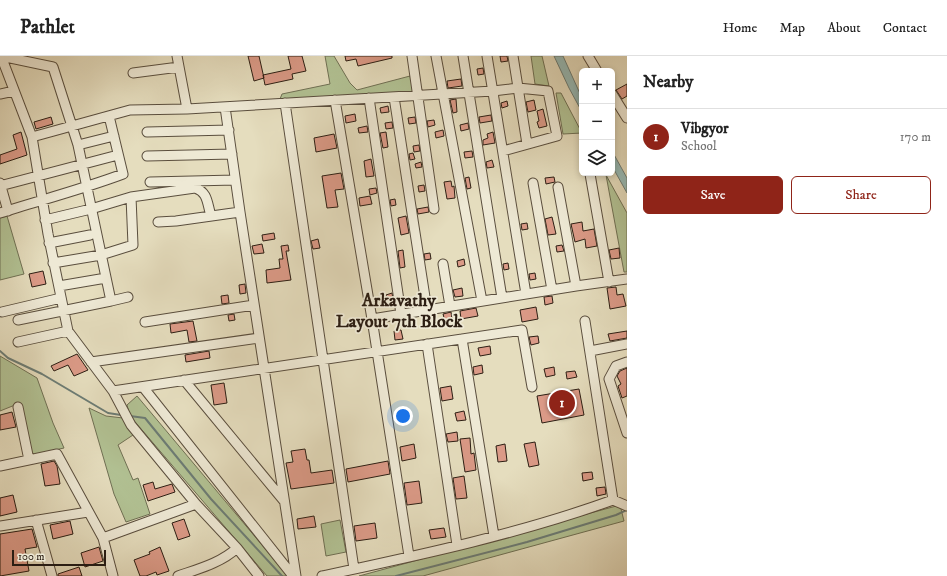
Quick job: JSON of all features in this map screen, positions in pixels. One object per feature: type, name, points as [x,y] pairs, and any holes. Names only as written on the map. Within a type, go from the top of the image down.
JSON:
[{"type":"street","points":[[177,56],[187,109]]},
{"type":"street","points":[[412,56],[434,209]]},
{"type":"street","points":[[436,56],[482,301]]},
{"type":"street","points":[[463,56],[502,298]]},
{"type":"street","points":[[487,56],[526,294]]},
{"type":"street","points":[[513,56],[527,144]]},
{"type":"street","points":[[588,56],[596,68]]},
{"type":"street","points":[[1,58],[32,136],[49,242],[68,331],[113,391],[131,424],[196,504],[237,548],[259,576]]},
{"type":"street","points":[[1,58],[53,67],[78,145],[111,301]]},
{"type":"street","points":[[133,73],[179,67]]},
{"type":"street","points":[[32,136],[130,110],[187,109],[285,104],[493,91],[518,88],[548,91],[557,136],[503,151]]},
{"type":"street","points":[[0,94],[14,91]]},
{"type":"street","points":[[394,97],[427,310]]},
{"type":"street","points":[[368,98],[401,314]]},
{"type":"street","points":[[615,99],[627,118]]},
{"type":"street","points":[[335,100],[372,319],[409,556]]},
{"type":"street","points":[[285,104],[354,569]]},
{"type":"street","points":[[225,107],[296,576]]},
{"type":"street","points":[[109,116],[123,174],[87,188],[42,199],[4,212],[0,185],[38,177],[118,155]]},
{"type":"street","points":[[147,132],[228,130]]},
{"type":"street","points":[[78,145],[114,136]]},
{"type":"street","points":[[147,156],[232,154]]},
{"type":"street","points":[[590,176],[609,282]]},
{"type":"street","points":[[150,182],[236,180]]},
{"type":"street","points":[[533,183],[552,290]]},
{"type":"street","points":[[558,187],[576,286]]},
{"type":"street","points":[[45,220],[92,210],[131,197],[195,188],[204,193],[210,216]]},
{"type":"street","points":[[54,263],[101,255],[134,245],[131,197]]},
{"type":"street","points":[[158,222],[240,212]]},
{"type":"street","points":[[49,242],[90,235]]},
{"type":"street","points":[[443,264],[450,306]]},
{"type":"street","points":[[58,286],[106,278]]},
{"type":"street","points":[[372,319],[627,279]]},
{"type":"street","points":[[18,320],[128,297]]},
{"type":"street","points":[[2,312],[61,298]]},
{"type":"street","points":[[145,322],[254,305]]},
{"type":"street","points":[[585,321],[613,500]]},
{"type":"street","points":[[113,391],[522,330],[532,387]]},
{"type":"street","points":[[18,342],[68,331]]},
{"type":"street","points":[[91,362],[260,338]]},
{"type":"street","points":[[462,339],[494,536]]},
{"type":"street","points":[[427,344],[457,545]]},
{"type":"street","points":[[590,351],[627,344]]},
{"type":"street","points":[[627,362],[616,366],[609,379],[627,433]]},
{"type":"street","points":[[594,382],[609,379]]},
{"type":"street","points":[[184,380],[285,502]]},
{"type":"street","points":[[143,387],[293,576]]},
{"type":"street","points":[[18,407],[29,460]]},
{"type":"street","points":[[0,466],[56,454],[103,538],[113,576]]},
{"type":"street","points":[[322,576],[494,536],[552,520],[613,500],[627,506]]},
{"type":"street","points":[[103,538],[196,504]]},
{"type":"street","points":[[0,526],[88,512]]},
{"type":"street","points":[[36,520],[51,576]]},
{"type":"street","points":[[178,576],[217,561],[227,556],[237,548]]},
{"type":"green space","points":[[325,56],[334,56],[350,83],[357,90],[410,76],[414,92],[280,99],[282,94],[330,84]]},
{"type":"green space","points":[[531,56],[542,56],[549,86],[535,84]]},
{"type":"green space","points":[[556,93],[561,93],[579,127],[579,133],[563,134]]},
{"type":"green space","points":[[606,176],[627,213],[627,272],[624,272]]},
{"type":"green space","points":[[7,216],[24,274],[0,280],[0,218]]},
{"type":"green space","points":[[0,356],[37,378],[53,423],[64,448],[32,455],[20,403],[0,411]]},
{"type":"green space","points":[[137,396],[288,576],[267,576],[130,416],[127,405]]},
{"type":"green space","points":[[89,408],[106,416],[123,418],[133,435],[118,445],[133,480],[138,478],[150,514],[126,522],[114,494]]},
{"type":"green space","points":[[620,505],[624,521],[423,576],[359,576]]},
{"type":"green space","points":[[340,520],[346,552],[326,556],[321,524]]},
{"type":"water","points":[[554,56],[563,56],[579,91],[579,106]]},
{"type":"water","points":[[615,156],[627,178],[627,193],[615,171]]},
{"type":"building","points":[[248,56],[259,56],[264,78],[254,81]]},
{"type":"building","points":[[288,56],[302,56],[306,71],[292,74],[293,79],[265,85],[263,75],[291,69]]},
{"type":"building","points":[[345,56],[392,56],[392,58],[358,66],[356,59],[346,61]]},
{"type":"building","points":[[500,56],[507,56],[508,61],[501,62]]},
{"type":"building","points":[[483,68],[484,74],[478,75],[477,69]]},
{"type":"building","points":[[461,79],[462,86],[448,88],[447,81]]},
{"type":"building","points":[[627,84],[627,96],[622,99],[616,90]]},
{"type":"building","points":[[456,99],[457,112],[453,113],[450,100]]},
{"type":"building","points":[[534,100],[536,110],[528,112],[526,102]]},
{"type":"building","points":[[507,101],[508,106],[502,108],[501,103]]},
{"type":"building","points":[[388,106],[389,112],[381,113],[380,108]]},
{"type":"building","points":[[543,109],[547,126],[539,128],[537,122],[539,121],[537,111]]},
{"type":"building","points":[[355,114],[356,121],[346,123],[345,116]]},
{"type":"building","points":[[491,115],[492,121],[480,123],[479,117]]},
{"type":"building","points":[[51,117],[53,124],[36,129],[34,122]]},
{"type":"building","points":[[415,117],[416,123],[409,124],[408,118]]},
{"type":"building","points":[[434,120],[435,125],[428,127],[427,121]]},
{"type":"building","points":[[392,122],[393,128],[386,129],[385,123]]},
{"type":"building","points":[[468,123],[469,129],[461,131],[460,125]]},
{"type":"building","points":[[367,126],[368,132],[359,133],[358,128]]},
{"type":"building","points":[[443,130],[444,136],[436,138],[435,132]]},
{"type":"building","points":[[21,132],[27,155],[0,164],[0,155],[17,149],[13,135]]},
{"type":"building","points":[[386,132],[388,147],[383,148],[380,133]]},
{"type":"building","points":[[493,132],[495,143],[483,145],[483,140],[488,138],[487,134]]},
{"type":"building","points":[[334,134],[337,148],[316,152],[314,138]]},
{"type":"building","points":[[419,145],[420,151],[414,152],[413,146]]},
{"type":"building","points":[[472,151],[473,157],[465,158],[464,152]]},
{"type":"building","points":[[413,153],[415,159],[410,160],[409,154]]},
{"type":"building","points":[[371,159],[374,176],[366,177],[364,161]]},
{"type":"building","points":[[492,160],[494,167],[487,168],[486,162]]},
{"type":"building","points":[[421,162],[422,167],[416,168],[415,164]]},
{"type":"building","points":[[341,173],[344,189],[335,190],[338,207],[327,208],[322,176]]},
{"type":"building","points":[[469,177],[471,188],[467,189],[465,178]]},
{"type":"building","points":[[554,177],[555,182],[546,184],[545,178]]},
{"type":"building","points":[[451,181],[452,187],[454,186],[455,198],[447,199],[444,182]]},
{"type":"building","points":[[424,185],[425,191],[419,192],[418,186]]},
{"type":"building","points":[[376,188],[377,193],[370,195],[369,189]]},
{"type":"building","points":[[370,196],[372,204],[360,206],[359,198]]},
{"type":"building","points":[[395,199],[396,205],[391,206],[390,200]]},
{"type":"building","points":[[428,207],[429,212],[418,214],[417,209]]},
{"type":"building","points":[[406,216],[409,233],[401,235],[398,218]]},
{"type":"building","points":[[552,217],[556,234],[548,235],[545,219]]},
{"type":"building","points":[[582,222],[583,231],[594,229],[597,246],[586,248],[585,239],[575,242],[571,224]]},
{"type":"building","points":[[527,223],[528,229],[522,230],[521,224]]},
{"type":"building","points":[[274,233],[275,239],[263,241],[262,235]]},
{"type":"building","points":[[318,239],[320,248],[313,249],[311,241]]},
{"type":"building","points":[[262,244],[264,253],[254,254],[252,246]]},
{"type":"building","points":[[288,245],[289,251],[286,251],[291,280],[267,283],[266,270],[280,268],[279,259],[283,259],[281,246]]},
{"type":"building","points":[[562,245],[564,251],[557,252],[556,246]]},
{"type":"building","points":[[619,248],[620,258],[611,259],[609,250]]},
{"type":"building","points":[[403,250],[405,267],[400,268],[398,251]]},
{"type":"building","points":[[430,253],[431,259],[425,260],[424,254]]},
{"type":"building","points":[[464,259],[465,265],[458,267],[457,261]]},
{"type":"building","points":[[508,263],[509,269],[504,270],[503,264]]},
{"type":"building","points":[[43,271],[46,284],[32,287],[29,274]]},
{"type":"building","points":[[535,273],[536,279],[530,280],[529,274]]},
{"type":"building","points":[[245,284],[246,293],[240,294],[239,285]]},
{"type":"building","points":[[616,287],[617,295],[623,294],[626,306],[610,309],[607,288]]},
{"type":"building","points":[[462,288],[463,296],[455,297],[453,290]]},
{"type":"building","points":[[392,293],[393,299],[387,300],[386,295]]},
{"type":"building","points":[[228,295],[229,303],[222,304],[221,296]]},
{"type":"building","points":[[552,296],[553,303],[545,305],[544,297]]},
{"type":"building","points":[[536,307],[538,319],[522,322],[520,310]]},
{"type":"building","points":[[476,308],[478,316],[461,319],[460,311]]},
{"type":"building","points":[[451,312],[452,319],[445,321],[443,314]]},
{"type":"building","points":[[234,314],[235,320],[229,321],[228,315]]},
{"type":"building","points":[[193,321],[197,341],[189,342],[187,330],[171,333],[170,324]]},
{"type":"building","points":[[401,330],[403,339],[395,340],[394,331]]},
{"type":"building","points":[[627,331],[627,338],[610,341],[608,334]]},
{"type":"building","points":[[538,336],[539,343],[531,345],[529,337]]},
{"type":"building","points":[[490,346],[491,354],[480,356],[478,348]]},
{"type":"building","points":[[209,351],[210,358],[186,362],[185,355]]},
{"type":"building","points":[[77,354],[88,370],[74,376],[68,365],[54,371],[51,366]]},
{"type":"building","points":[[482,365],[483,373],[474,375],[473,367]]},
{"type":"building","points":[[554,367],[555,375],[546,377],[544,369]]},
{"type":"building","points":[[627,368],[627,396],[622,398],[618,386],[621,384],[617,376],[620,371]]},
{"type":"building","points":[[575,371],[577,377],[567,379],[566,372]]},
{"type":"building","points":[[224,383],[227,403],[214,405],[211,385]]},
{"type":"building","points":[[451,386],[453,399],[442,401],[440,388]]},
{"type":"building","points":[[579,389],[584,415],[542,423],[537,396]]},
{"type":"building","points":[[464,411],[466,420],[457,421],[455,413]]},
{"type":"building","points":[[12,412],[16,427],[0,430],[0,415]]},
{"type":"building","points":[[457,432],[458,441],[448,442],[446,434]]},
{"type":"building","points":[[470,438],[471,454],[474,453],[476,470],[465,472],[460,439]]},
{"type":"building","points":[[535,442],[539,465],[529,467],[524,444]]},
{"type":"building","points":[[414,444],[416,458],[402,461],[400,447]]},
{"type":"building","points":[[505,444],[507,461],[498,462],[496,446]]},
{"type":"building","points":[[305,449],[307,460],[309,460],[311,473],[332,470],[334,483],[291,489],[286,463],[293,462],[291,451]]},
{"type":"building","points":[[54,461],[57,466],[60,484],[45,486],[41,464]]},
{"type":"building","points":[[388,461],[390,474],[348,482],[346,469]]},
{"type":"building","points":[[592,472],[593,479],[583,481],[582,473]]},
{"type":"building","points":[[464,476],[467,498],[456,499],[453,478]]},
{"type":"building","points":[[419,481],[422,503],[407,505],[404,483]]},
{"type":"building","points":[[153,482],[155,489],[172,484],[175,492],[148,501],[143,485]]},
{"type":"building","points":[[605,487],[606,494],[597,496],[596,488]]},
{"type":"building","points":[[13,495],[17,512],[0,516],[0,498]]},
{"type":"building","points":[[314,516],[316,527],[298,529],[297,519]]},
{"type":"building","points":[[184,519],[190,536],[178,540],[172,523]]},
{"type":"building","points":[[70,521],[73,534],[53,539],[50,525]]},
{"type":"building","points":[[375,523],[377,538],[356,541],[354,526]]},
{"type":"building","points":[[444,528],[446,537],[431,539],[429,530]]},
{"type":"building","points":[[32,529],[37,547],[25,549],[29,571],[0,576],[0,534]]},
{"type":"building","points":[[99,547],[103,561],[85,567],[81,553]]},
{"type":"building","points":[[160,547],[169,571],[157,575],[156,572],[146,576],[140,576],[134,560],[150,554],[149,552]]},
{"type":"building","points":[[79,567],[82,576],[58,576],[58,574]]},
{"type":"waterway","points":[[0,351],[8,358],[42,374],[108,413],[121,415]]},
{"type":"waterway","points":[[130,416],[145,418],[211,499],[282,576]]},
{"type":"waterway","points":[[396,576],[527,542],[616,515],[627,510]]},
{"type":"place","name":"Vibgyor","points":[[562,403]]},
{"type":"district","name":"Arkavathy Layout 7th Block","points":[[399,310]]}]
